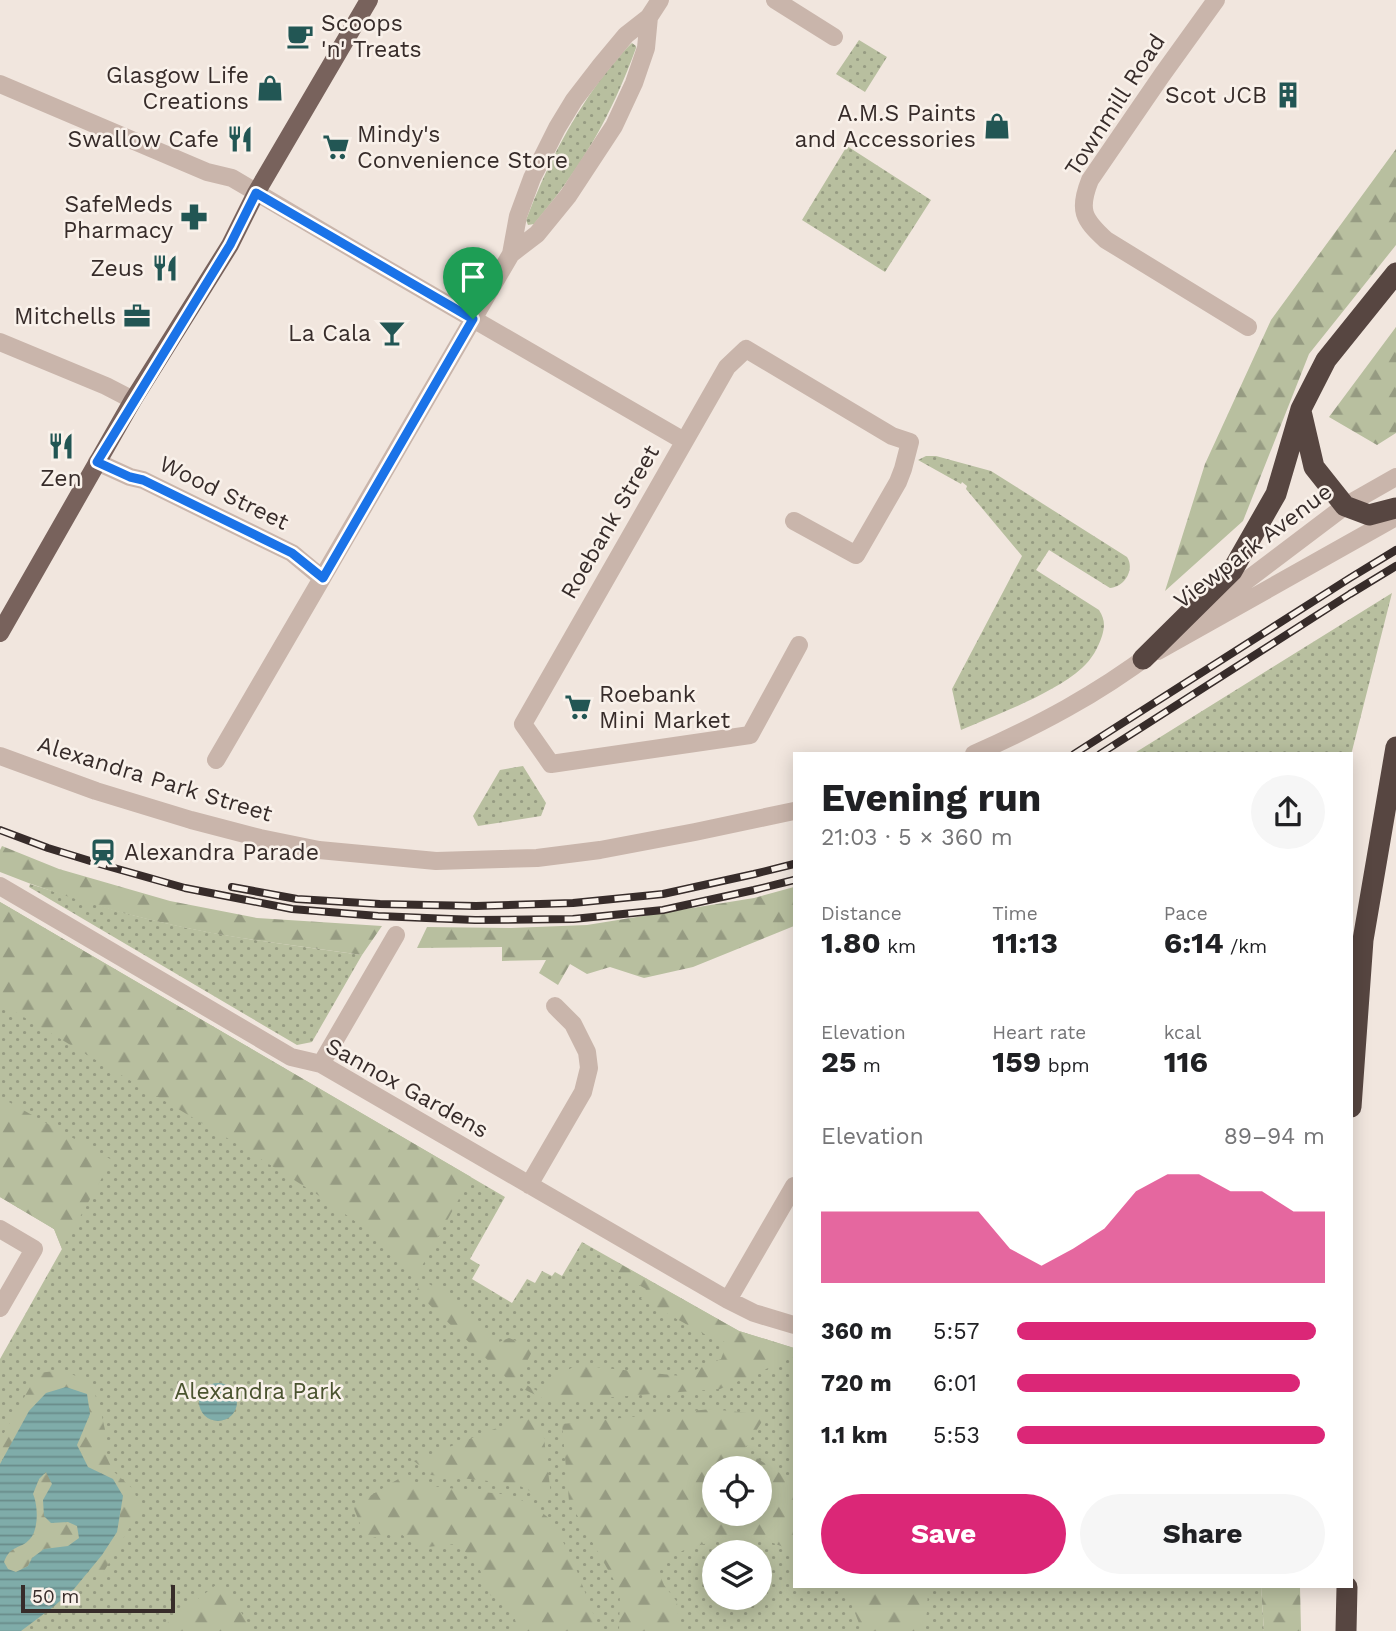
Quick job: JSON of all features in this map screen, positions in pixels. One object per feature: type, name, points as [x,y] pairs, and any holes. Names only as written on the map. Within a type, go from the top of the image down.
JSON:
[{"type":"highway","points":[[1143,659],[1232,570],[1276,494],[1301,409],[1326,360],[1396,273]]},
{"type":"highway","points":[[1301,409],[1314,467],[1345,506],[1369,515],[1396,508]]},
{"type":"highway","points":[[1353,1079],[1363,940],[1396,747]]},
{"type":"highway","points":[[1346,1631],[1347,1588]]},
{"type":"main road","points":[[0,633],[97,462],[230,245],[256,193],[368,0]]},
{"type":"street","points":[[216,760],[511,254],[518,216],[532,178],[557,128],[601,65],[626,35],[649,18],[660,0]]},
{"type":"street","points":[[775,0],[834,37]]},
{"type":"street","name":"Townmill Road","points":[[1216,0],[1090,180],[1083,198],[1084,214],[1092,228],[1106,240],[1248,327]]},
{"type":"street","points":[[511,254],[537,234],[568,196],[614,126],[634,83],[646,48],[649,18]]},
{"type":"street","points":[[0,84],[207,172],[232,178],[684,442]]},
{"type":"street","points":[[0,342],[134,400]]},
{"type":"street","name":"Roebank Street","points":[[794,520],[856,555],[898,482],[910,442],[892,436],[746,349],[727,367],[523,724],[551,764],[750,735],[800,645]]},
{"type":"street","name":"Wood Street","points":[[97,462],[143,480],[292,553],[323,578]]},
{"type":"street","name":"Viewpark Avenue","points":[[978,752],[1065,711],[1107,685],[1345,506],[1396,477]]},
{"type":"street","name":"Viewpark Avenue","points":[[1143,659],[1396,517]]},
{"type":"street","name":"Alexandra Park Street","points":[[0,756],[96,791],[260,838],[319,850],[436,861],[537,858],[600,850],[793,811]]},
{"type":"street","name":"Sannox Gardens","points":[[0,886],[292,1056],[321,1064],[728,1300],[754,1313],[793,1325]]},
{"type":"street","points":[[321,1064],[396,935]]},
{"type":"street","points":[[529,1185],[583,1092],[589,1069],[587,1052],[573,1024],[555,1006]]},
{"type":"street","points":[[728,1300],[793,1188]]},
{"type":"street","points":[[0,1229],[34,1249],[0,1308]]},
{"type":"green space","points":[[859,40],[887,57],[865,92],[836,74]]},
{"type":"green space","points":[[632,43],[636,48],[616,97],[593,141],[551,203],[534,224],[528,225],[526,220],[533,201],[568,130],[600,80]]},
{"type":"green space","points":[[847,146],[931,200],[885,272],[802,220]]},
{"type":"green space","points":[[1396,149],[1396,245],[1309,354],[1243,521],[1165,591],[1205,464],[1271,320]]},
{"type":"green space","points":[[1396,327],[1396,433],[1377,445],[1329,417]]},
{"type":"green space","points":[[926,456],[936,456],[991,471],[1127,557],[1130,567],[1124,581],[1110,588],[1049,550],[1036,570],[1099,610],[1104,626],[1097,649],[1082,668],[1056,686],[961,730],[952,689],[1022,556],[966,489],[967,486],[918,460]]},
{"type":"green space","points":[[1392,593],[1352,752],[1136,752]]},
{"type":"green space","points":[[523,766],[546,803],[541,816],[478,826],[473,816],[500,770]]},
{"type":"green space","points":[[2,846],[59,869],[170,901],[257,918],[382,926],[362,955],[180,927],[88,903],[0,872]]},
{"type":"green space","points":[[30,884],[131,915],[189,928],[362,955],[312,1042],[297,1045],[29,887]]},
{"type":"green space","points":[[793,887],[793,926],[693,967],[644,978],[610,967],[587,974],[570,964],[558,985],[539,973],[546,960],[502,961],[502,947],[417,948],[427,927],[587,925],[754,898]]},
{"type":"green space","name":"Alexandra Park","points":[[0,902],[505,1197],[470,1259],[480,1265],[472,1279],[512,1303],[527,1279],[535,1283],[542,1271],[552,1276],[555,1272],[562,1276],[582,1242],[739,1331],[793,1348],[793,1588],[1261,1588],[1264,1631],[0,1631],[0,1359],[62,1249],[54,1229],[0,1197]]},
{"type":"green space","points":[[0,902],[471,1177],[416,1277],[359,1224],[318,1195],[0,1003]]},
{"type":"green space","points":[[0,1097],[112,1160],[62,1249],[54,1229],[0,1197]]},
{"type":"green space","points":[[613,1260],[739,1331],[793,1348],[793,1357],[720,1389],[575,1400],[542,1398],[513,1384],[416,1292],[422,1280],[459,1301],[499,1342],[509,1338],[534,1348],[517,1380],[543,1394],[550,1381],[576,1365],[681,1376],[721,1359],[727,1343],[702,1333],[641,1299],[646,1289],[609,1268]]},
{"type":"green space","points":[[64,1370],[91,1384],[106,1434],[104,1451],[113,1471],[134,1490],[140,1510],[103,1573],[87,1574],[117,1532],[123,1496],[113,1479],[88,1467],[77,1445],[90,1414],[2,1459],[0,1464],[0,1440],[38,1373]]},
{"type":"green space","points":[[711,1409],[766,1415],[744,1450],[753,1456],[702,1456],[702,1526],[772,1526],[772,1468],[793,1481],[793,1551],[772,1543],[772,1540],[702,1540],[702,1545],[664,1559],[659,1573],[677,1602],[679,1631],[619,1631],[620,1591],[569,1501],[562,1424]]},
{"type":"green space","points":[[522,1418],[538,1421],[543,1430],[551,1495],[546,1499],[516,1484],[431,1475],[414,1461]]},
{"type":"green space","points":[[47,1472],[52,1484],[43,1500],[51,1523],[68,1522],[77,1526],[80,1538],[68,1546],[44,1549],[32,1558],[28,1566],[16,1572],[8,1569],[4,1562],[9,1552],[33,1535],[37,1517],[33,1494],[39,1479]]},
{"type":"green space","points":[[400,1478],[430,1486],[510,1495],[534,1506],[551,1520],[572,1558],[598,1631],[518,1631],[512,1608],[490,1595],[476,1560],[455,1544],[418,1548],[400,1533],[366,1539],[353,1506]]},
{"type":"green space","points":[[221,1581],[248,1623],[249,1631],[157,1631]]},
{"type":"green space","points":[[845,1588],[928,1588],[923,1631],[862,1631]]},
{"type":"green space","points":[[1261,1588],[1300,1588],[1301,1631],[1264,1631]]},
{"type":"water","points":[[218,1383],[231,1389],[237,1402],[231,1415],[218,1421],[205,1415],[199,1402],[205,1389]]},
{"type":"water","points":[[66,1387],[87,1394],[90,1414],[77,1445],[88,1467],[113,1479],[123,1496],[117,1532],[74,1589],[53,1607],[21,1631],[0,1631],[0,1464],[29,1411],[46,1393]],"holes":[[[46,1472],[52,1484],[43,1500],[44,1516],[51,1523],[68,1522],[77,1526],[79,1538],[68,1546],[44,1549],[32,1558],[28,1566],[16,1572],[8,1569],[4,1562],[7,1556],[33,1535],[37,1510],[33,1494],[39,1479]]]},
{"type":"railway","points":[[1077,752],[1396,550]]},
{"type":"railway","points":[[1103,752],[1396,566]]},
{"type":"railway","points":[[0,830],[48,848],[185,888],[292,909],[378,916],[475,920],[573,919],[663,910],[793,880]]},
{"type":"railway","points":[[232,887],[297,899],[380,904],[476,906],[573,903],[663,894],[793,864]]},
{"type":"place","name":"Scoops 'n' Treats","points":[[300,36]]},
{"type":"place","name":"Glasgow Life Creations","points":[[270,88]]},
{"type":"place","name":"Scot JCB","points":[[1288,95]]},
{"type":"place","name":"A.M.S Paints and Accessories","points":[[997,126]]},
{"type":"place","name":"Swallow Cafe","points":[[240,139]]},
{"type":"place","name":"Mindy's Convenience Store","points":[[336,147]]},
{"type":"place","name":"SafeMeds Pharmacy","points":[[194,217]]},
{"type":"place","name":"Zeus","points":[[165,268]]},
{"type":"place","name":"Mitchells","points":[[137,316]]},
{"type":"place","name":"La Cala","points":[[392,333]]},
{"type":"place","name":"Zen","points":[[61,446]]},
{"type":"place","name":"Roebank Mini Market","points":[[578,707]]},
{"type":"place","name":"Alexandra Parade","points":[[103,852]]},
{"type":"route","points":[[256,193],[473,319],[323,578],[292,553],[143,480],[97,462],[230,245],[256,193]]}]
